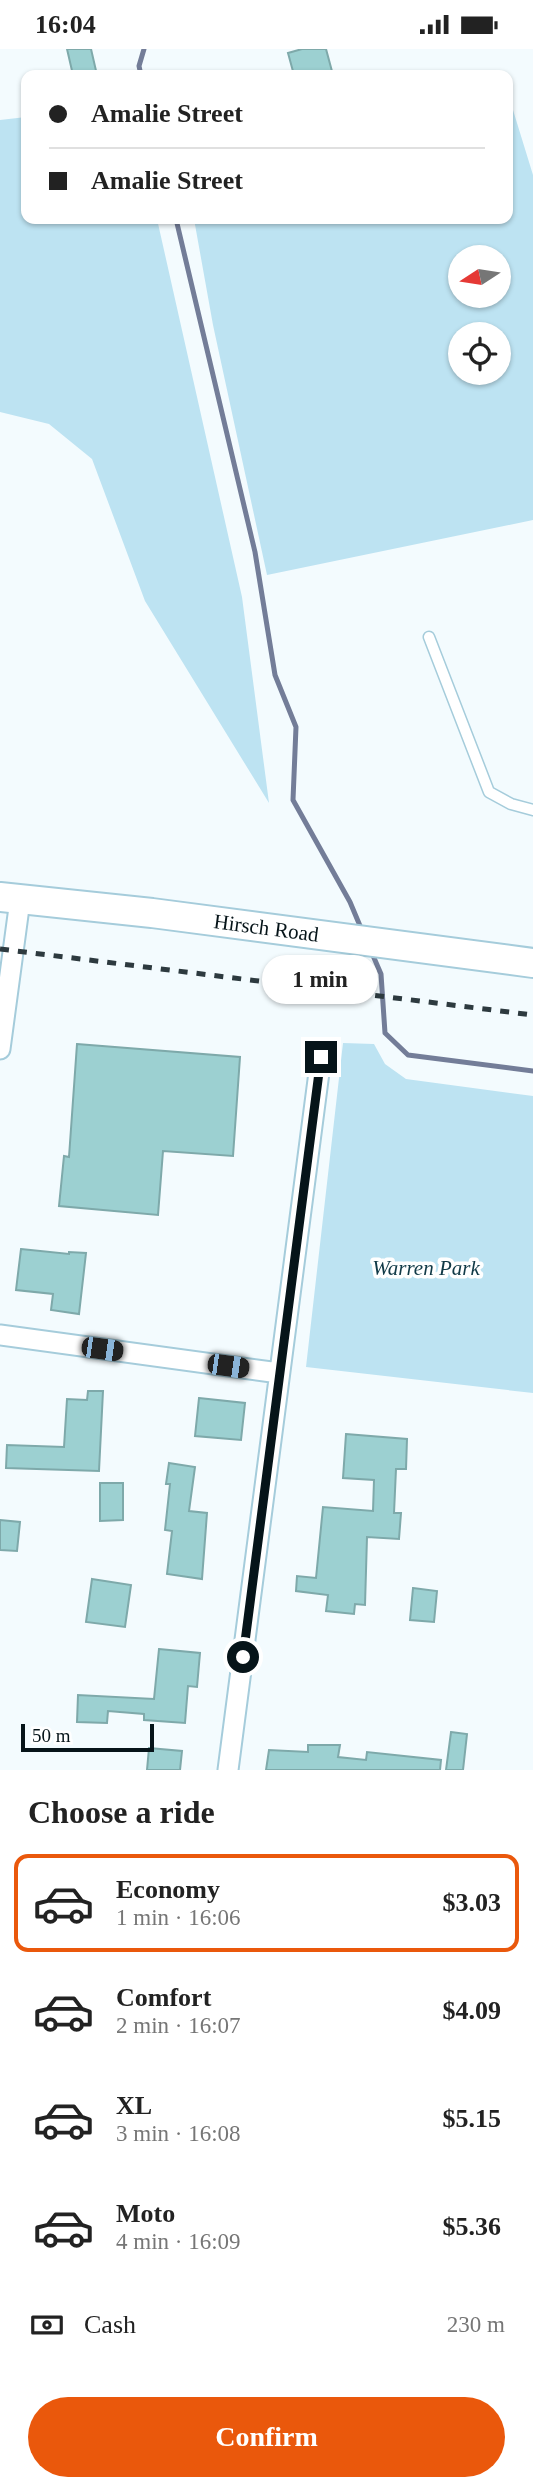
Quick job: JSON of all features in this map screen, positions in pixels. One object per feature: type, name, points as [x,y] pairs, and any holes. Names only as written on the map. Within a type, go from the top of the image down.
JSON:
[{"type":"main road","name":"Hirsch Road","points":[[10,898],[152,913],[533,963]]},
{"type":"street","points":[[0,1049],[10,898]]},
{"type":"street","points":[[229,1770],[321,1057]]},
{"type":"street","points":[[0,1335],[279,1373]]},
{"type":"lane","points":[[429,638],[489,792],[511,804],[533,810]]},
{"type":"green space","points":[[513,110],[533,175],[533,520],[267,575],[213,325],[195,224],[513,224]]},
{"type":"green space","points":[[21,118],[21,224],[158,224],[242,597],[269,803],[145,601],[92,459],[49,424],[0,412],[0,120]]},
{"type":"green space","name":"Warren Park","points":[[343,1043],[374,1044],[385,1064],[406,1079],[533,1096],[533,1393],[306,1367]]},
{"type":"building","points":[[67,49],[91,49],[96,70],[72,70]]},
{"type":"building","points":[[302,49],[326,49],[332,70],[293,70],[288,53]]},
{"type":"building","points":[[77,1044],[240,1057],[233,1156],[163,1151],[158,1215],[59,1206],[64,1156],[69,1157]]},
{"type":"building","points":[[21,1249],[86,1253],[79,1314],[51,1310],[53,1294],[16,1290]]},
{"type":"building","points":[[88,1391],[103,1391],[99,1471],[6,1468],[7,1445],[64,1447],[67,1399],[87,1400]]},
{"type":"building","points":[[199,1398],[245,1403],[241,1440],[195,1436]]},
{"type":"building","points":[[346,1434],[407,1439],[406,1469],[396,1469],[394,1513],[401,1513],[399,1539],[367,1537],[365,1605],[355,1604],[354,1614],[326,1611],[328,1595],[296,1591],[297,1576],[316,1578],[323,1507],[373,1511],[374,1480],[343,1478]]},
{"type":"building","points":[[169,1463],[195,1467],[189,1511],[207,1513],[202,1579],[167,1574],[172,1531],[165,1530],[170,1484],[166,1484]]},
{"type":"building","points":[[100,1483],[123,1483],[123,1520],[100,1521]]},
{"type":"building","points":[[0,1520],[20,1522],[17,1551],[0,1550]]},
{"type":"building","points":[[92,1579],[131,1585],[125,1627],[86,1622]]},
{"type":"building","points":[[413,1588],[437,1591],[434,1622],[410,1620]]},
{"type":"building","points":[[159,1649],[200,1653],[197,1687],[188,1686],[185,1723],[144,1720],[144,1714],[108,1711],[107,1723],[77,1722],[78,1695],[154,1699]]},
{"type":"building","points":[[451,1732],[467,1734],[463,1770],[446,1770]]},
{"type":"building","points":[[308,1745],[340,1745],[338,1757],[366,1760],[367,1752],[441,1760],[440,1770],[266,1770],[269,1750],[308,1752]]},
{"type":"building","points":[[149,1748],[182,1751],[180,1770],[147,1770]]},
{"type":"waterway","points":[[140,70],[144,49]]},
{"type":"waterway","points":[[177,224],[255,552],[275,675],[296,727],[293,800],[350,902],[363,933]]},
{"type":"waterway","points":[[371,951],[381,974],[385,1033],[408,1055],[533,1071]]},
{"type":"railway","points":[[0,949],[533,1015]]},
{"type":"route","points":[[243,1657],[321,1057]]}]
